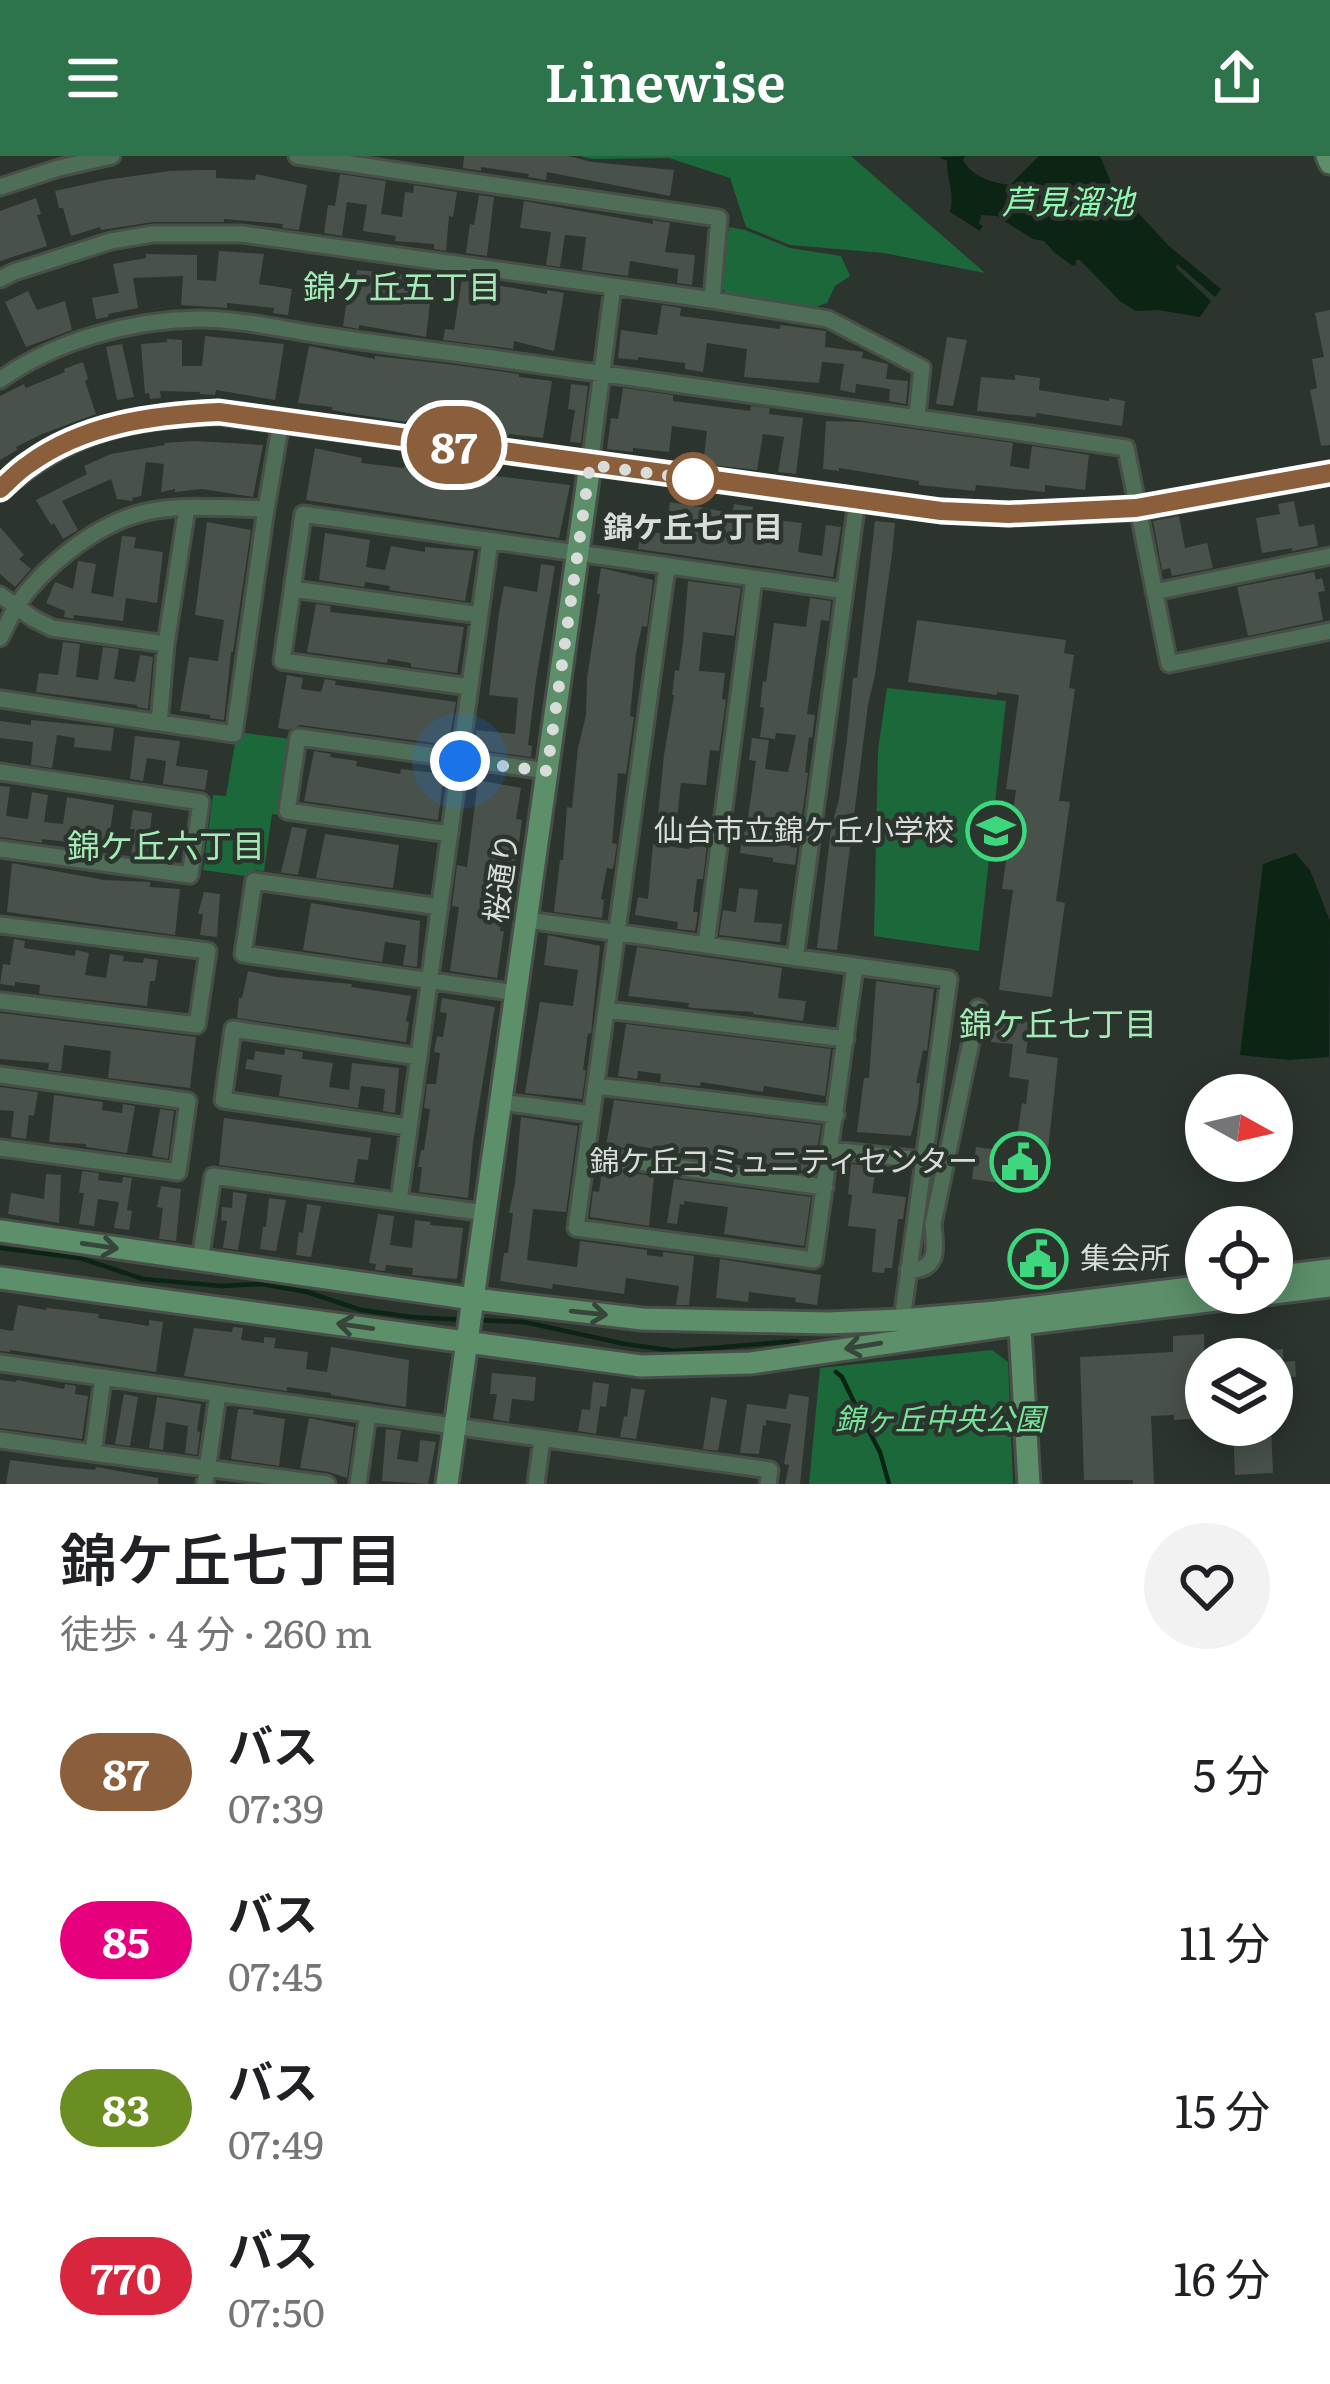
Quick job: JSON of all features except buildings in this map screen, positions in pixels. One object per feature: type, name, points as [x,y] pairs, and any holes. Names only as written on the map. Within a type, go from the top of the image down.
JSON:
[{"type":"street","points":[[33,156],[38,174]]},
{"type":"street","points":[[0,187],[112,156]]},
{"type":"street","points":[[297,156],[719,218],[712,300]]},
{"type":"street","points":[[0,279],[111,241],[188,233],[242,235],[712,300],[832,321],[922,368],[916,416]]},
{"type":"street","points":[[590,465],[613,286]]},
{"type":"street","points":[[0,380],[22,364],[100,334],[197,319],[249,322],[1126,448],[1169,664],[1330,631]]},
{"type":"street","points":[[0,489],[30,462],[84,436],[140,418],[219,412],[941,511],[1009,514],[1136,508],[1330,473]]},
{"type":"street","points":[[0,699],[234,734],[281,422]]},
{"type":"street","name":"桜通り","points":[[467,1337],[590,465]]},
{"type":"street","points":[[795,958],[857,501]]},
{"type":"street","points":[[0,638],[16,606],[37,582],[106,528],[137,514],[187,508],[266,509]]},
{"type":"street","points":[[159,722],[187,508]]},
{"type":"street","points":[[470,687],[282,661],[303,514],[844,591]]},
{"type":"street","points":[[399,1201],[490,541]]},
{"type":"street","points":[[1154,592],[1330,556]]},
{"type":"street","points":[[667,567],[577,1228],[814,1260],[856,967]]},
{"type":"street","points":[[706,945],[754,579]]},
{"type":"street","points":[[293,589],[480,615]]},
{"type":"street","points":[[0,595],[52,628],[166,644]]},
{"type":"street","points":[[450,834],[287,812],[298,737],[547,771]]},
{"type":"street","points":[[0,772],[201,802],[190,875],[0,849]]},
{"type":"street","points":[[440,908],[254,881],[243,954],[517,993]]},
{"type":"street","points":[[527,920],[949,979],[902,1320]]},
{"type":"street","points":[[0,925],[208,951],[197,1025],[0,1001]]},
{"type":"street","points":[[908,1270],[922,1269],[934,1256],[933,1224],[978,1008]]},
{"type":"street","points":[[607,1010],[846,1039]]},
{"type":"street","points":[[410,1126],[224,1100],[226,1076],[233,1029],[419,1057]]},
{"type":"street","points":[[0,1075],[188,1101],[178,1172],[0,1148]]},
{"type":"street","points":[[597,1086],[836,1115]]},
{"type":"street","points":[[501,1102],[591,1114]]},
{"type":"street","points":[[831,1150],[922,1160]]},
{"type":"street","points":[[586,1155],[825,1187]]},
{"type":"street","points":[[200,1260],[213,1176],[486,1213]]},
{"type":"street","points":[[0,1232],[472,1302],[642,1318],[827,1323],[1020,1317],[1330,1286]]},
{"type":"street","points":[[1293,1274],[1330,1270]]},
{"type":"street","points":[[0,1278],[467,1337],[641,1366],[751,1363],[1185,1290]]},
{"type":"street","points":[[1020,1317],[1029,1484]]},
{"type":"street","points":[[447,1484],[467,1337]]},
{"type":"street","points":[[0,1363],[770,1470],[768,1484]]},
{"type":"street","points":[[93,1453],[103,1378]]},
{"type":"street","points":[[206,1476],[218,1394]]},
{"type":"street","points":[[358,1484],[368,1414]]},
{"type":"street","points":[[536,1484],[542,1439]]},
{"type":"street","points":[[0,1440],[206,1476],[327,1484]]},
{"type":"green space","points":[[580,156],[851,156],[985,273],[884,253],[790,245],[746,227],[730,178],[669,158]]},
{"type":"green space","points":[[729,227],[790,248],[841,256],[850,276],[835,286],[827,303],[816,307],[727,295],[721,286]]},
{"type":"green space","points":[[887,688],[1006,701],[979,951],[874,936],[878,750]]},
{"type":"green space","points":[[237,732],[291,739],[281,815],[272,814],[264,871],[255,870],[253,877],[203,870],[213,795],[226,796]]},
{"type":"green space","name":"錦ヶ丘中央公園","points":[[992,1350],[1008,1362],[1013,1484],[809,1484],[820,1368]]},
{"type":"water","name":"芦見溜池","points":[[965,156],[967,166],[977,174],[1010,185],[1039,156],[1100,156],[1112,185],[1169,246],[1221,289],[1215,297],[1177,264],[1211,301],[1200,317],[1136,311],[1080,260],[1073,266],[1044,241],[996,216],[981,215],[980,231],[950,212],[947,161],[939,157]]},
{"type":"water","points":[[1295,853],[1310,870],[1330,921],[1329,1057],[1289,1060],[1240,1055],[1263,864]]},
{"type":"waterway","points":[[0,1248],[80,1258],[143,1279],[221,1286],[262,1284],[307,1292],[361,1310],[466,1320]]},
{"type":"waterway","points":[[477,1320],[524,1322],[675,1351],[800,1344]]},
{"type":"waterway","points":[[836,1372],[855,1404]]},
{"type":"waterway","points":[[861,1416],[880,1452],[889,1484]]},
{"type":"bus line","name":"87","points":[[0,489],[30,462],[100,430],[140,418],[219,412],[941,511],[1009,514],[1136,508],[1330,473]]},
{"type":"place","name":"錦ケ丘七丁目","points":[[693,479]]},
{"type":"place","name":"仙台市立錦ケ丘小学校","points":[[996,831]]},
{"type":"place","name":"錦ケ丘コミュニティセンター","points":[[1020,1162]]},
{"type":"place","name":"集会所","points":[[1038,1259]]},
{"type":"district","name":"錦ケ丘五丁目","points":[[402,287]]},
{"type":"district","name":"錦ケ丘六丁目","points":[[166,846]]},
{"type":"district","name":"錦ケ丘七丁目","points":[[1058,1024]]},
{"type":"route","points":[[460,761],[547,771],[590,465],[693,479]]}]
